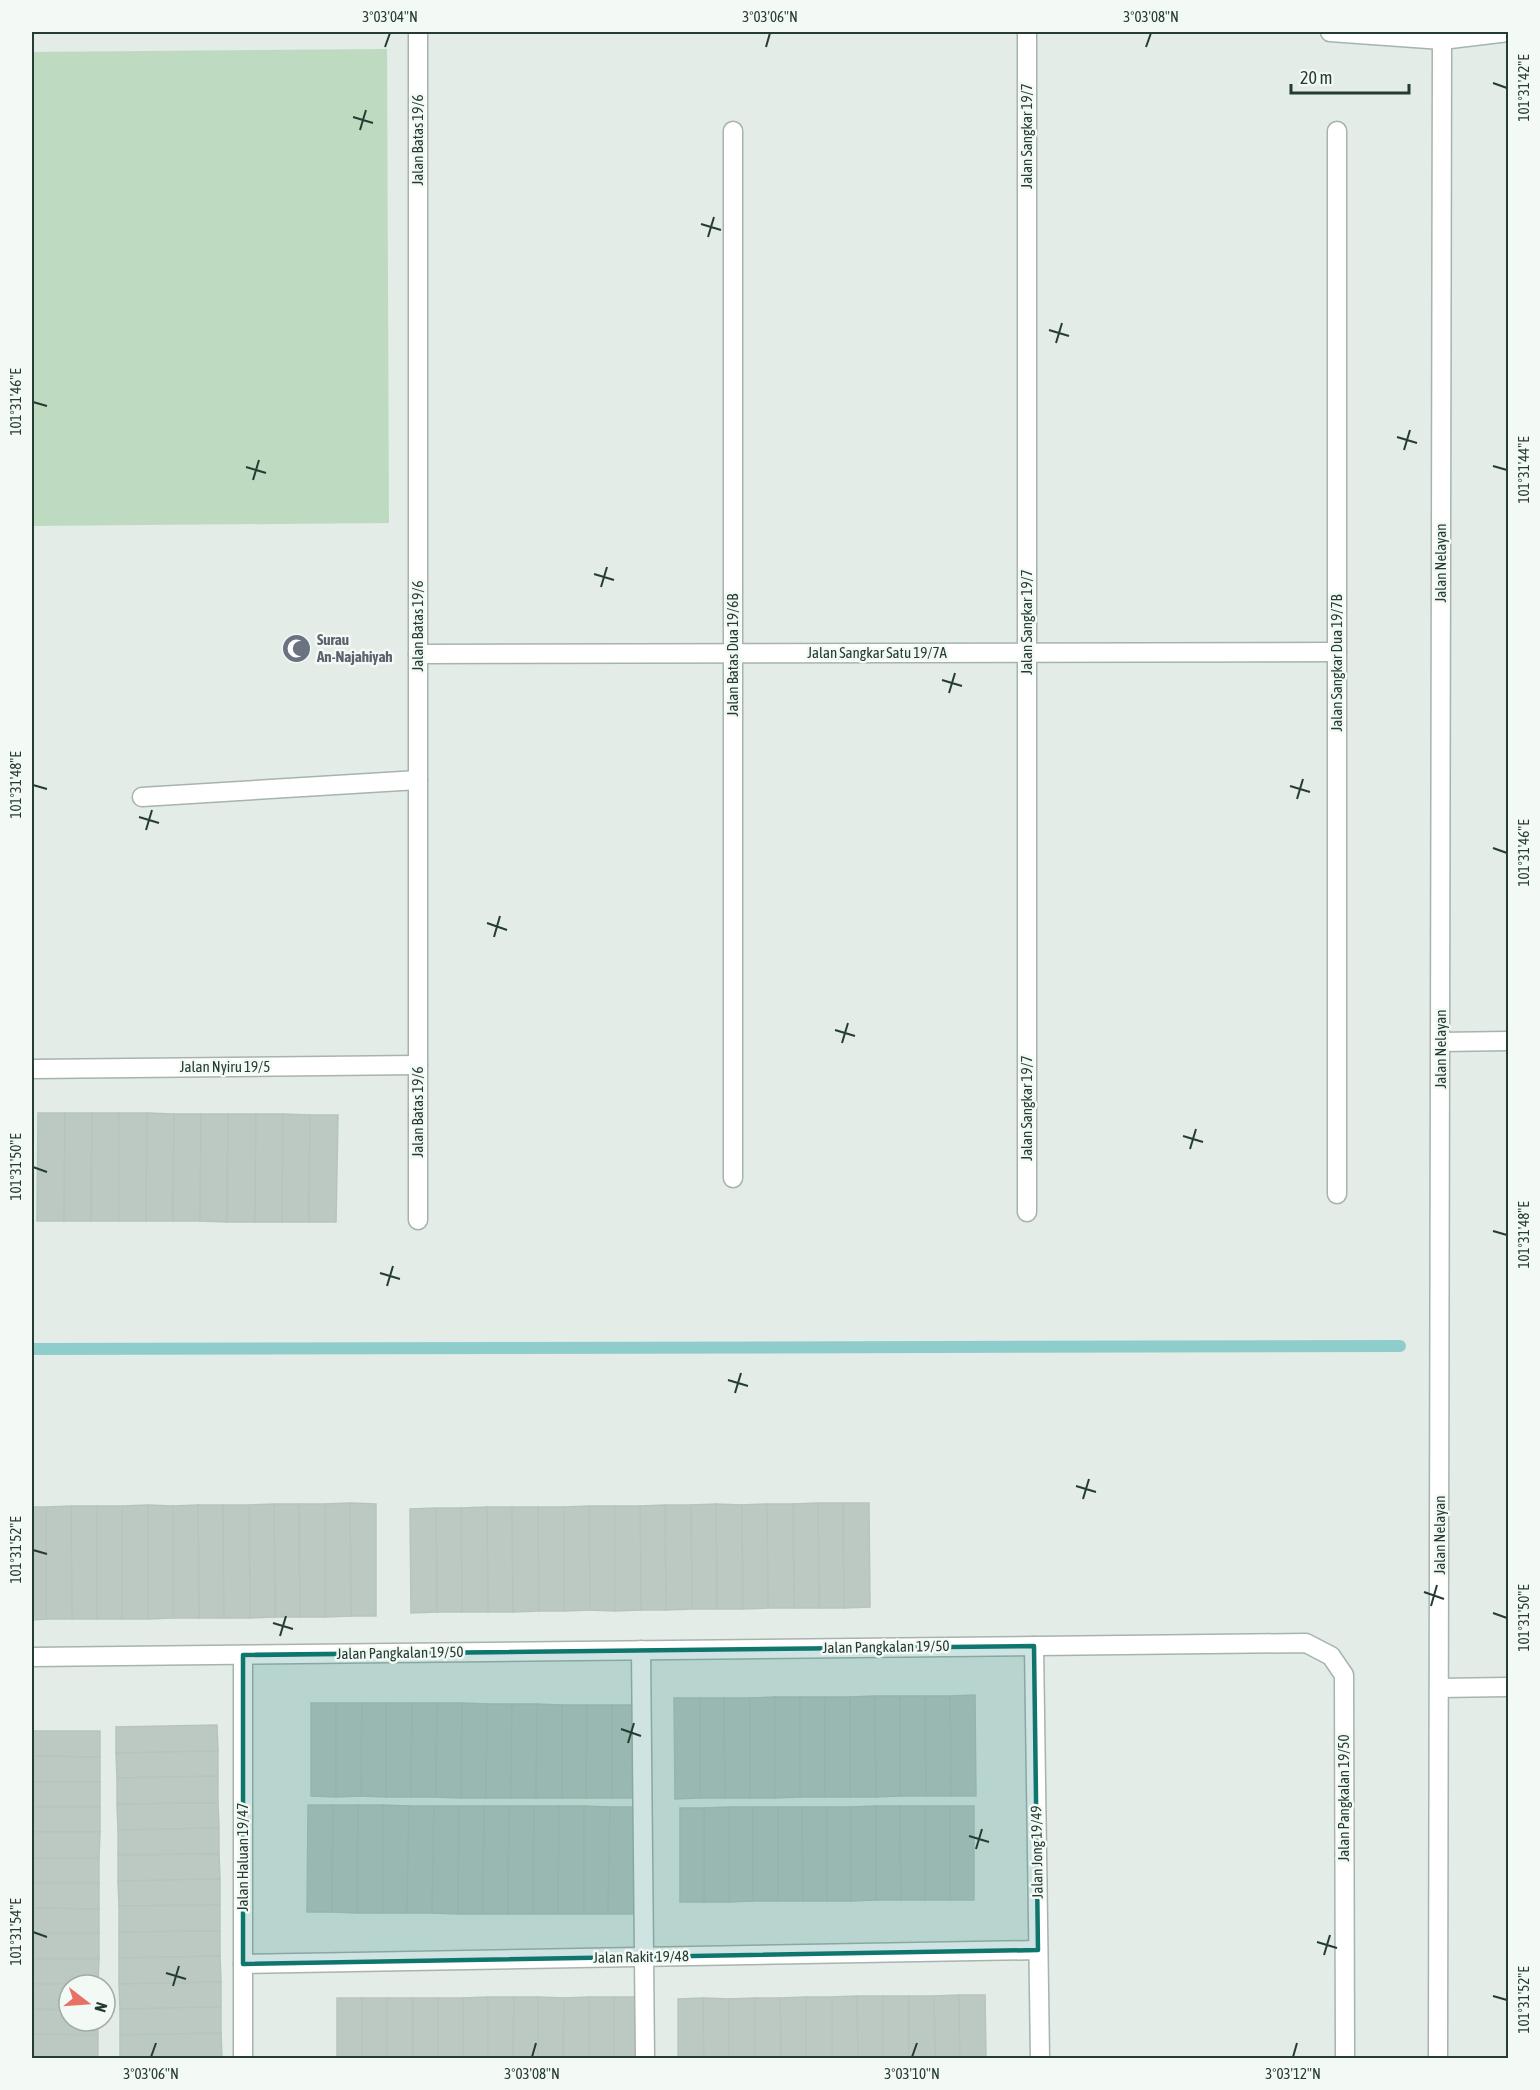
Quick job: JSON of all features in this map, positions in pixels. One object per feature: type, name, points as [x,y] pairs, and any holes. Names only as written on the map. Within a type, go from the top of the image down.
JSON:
[{"type":"street","name":"Jalan Batas 19/6","points":[[418,32],[418,1220]]},
{"type":"street","name":"Jalan Sangkar 19/7","points":[[1027,32],[1027,1212]]},
{"type":"street","points":[[1330,32],[1442,40],[1509,32]]},
{"type":"street","name":"Jalan Nelayan","points":[[1438,2058],[1442,40]]},
{"type":"street","name":"Jalan Batas Dua 19/6B","points":[[733,131],[733,1178]]},
{"type":"street","name":"Jalan Sangkar Dua 19/7B","points":[[1337,131],[1337,1194]]},
{"type":"street","name":"Jalan Sangkar Satu 19/7A","points":[[418,654],[1337,652]]},
{"type":"street","points":[[142,796],[418,780]]},
{"type":"street","points":[[1441,1042],[1509,1041]]},
{"type":"street","name":"Jalan Nyiru 19/5","points":[[32,1069],[418,1065]]},
{"type":"street","name":"Jalan Pangkalan 19/50","points":[[32,1657],[1306,1643],[1331,1656],[1344,1675],[1345,2058]]},
{"type":"street","name":"Jalan Jong 19/49","points":[[1034,1646],[1040,2058]]},
{"type":"street","points":[[641,1650],[645,2058]]},
{"type":"street","name":"Jalan Haluan 19/47","points":[[243,1654],[243,2058]]},
{"type":"street","points":[[1439,1688],[1509,1687]]},
{"type":"street","name":"Jalan Rakit 19/48","points":[[243,1964],[1038,1950]]},
{"type":"highlighted area","points":[[1034,1646],[1038,1950],[243,1964],[243,1655]]},
{"type":"green space","points":[[387,49],[389,523],[32,526],[32,52]]},
{"type":"building","points":[[38,1113],[65,1113],[64,1221],[37,1221]]},
{"type":"building","points":[[65,1113],[92,1113],[91,1221],[64,1221]]},
{"type":"building","points":[[92,1113],[119,1113],[119,1221],[91,1221]]},
{"type":"building","points":[[119,1113],[147,1113],[146,1221],[119,1221]]},
{"type":"building","points":[[147,1113],[174,1114],[173,1221],[146,1221]]},
{"type":"building","points":[[174,1114],[201,1114],[200,1221],[173,1221]]},
{"type":"building","points":[[201,1114],[228,1114],[227,1222],[200,1221]]},
{"type":"building","points":[[228,1114],[256,1114],[255,1222],[227,1222]]},
{"type":"building","points":[[256,1114],[283,1114],[282,1222],[255,1222]]},
{"type":"building","points":[[283,1114],[310,1115],[309,1222],[282,1222]]},
{"type":"building","points":[[310,1115],[338,1115],[336,1222],[309,1222]]},
{"type":"building","points":[[350,1503],[376,1504],[376,1616],[351,1616]]},
{"type":"building","points":[[350,1503],[351,1616],[325,1617],[325,1504]]},
{"type":"building","points":[[818,1503],[843,1503],[844,1608],[819,1608]]},
{"type":"building","points":[[818,1503],[819,1608],[794,1608],[793,1504]]},
{"type":"building","points":[[843,1503],[869,1503],[870,1607],[844,1608]]},
{"type":"building","points":[[274,1504],[299,1504],[300,1617],[275,1617]]},
{"type":"building","points":[[274,1504],[275,1617],[250,1618],[249,1505]]},
{"type":"building","points":[[299,1504],[325,1504],[325,1617],[300,1617]]},
{"type":"building","points":[[716,1504],[742,1505],[743,1609],[717,1609]]},
{"type":"building","points":[[716,1504],[717,1609],[692,1609],[691,1505]]},
{"type":"building","points":[[767,1504],[793,1504],[794,1608],[768,1608]]},
{"type":"building","points":[[767,1504],[768,1608],[743,1609],[742,1505]]},
{"type":"building","points":[[148,1505],[173,1506],[173,1618],[148,1619]]},
{"type":"building","points":[[148,1505],[148,1619],[122,1619],[122,1506]]},
{"type":"building","points":[[198,1505],[223,1505],[224,1618],[199,1618]]},
{"type":"building","points":[[198,1505],[199,1618],[173,1618],[173,1506]]},
{"type":"building","points":[[223,1505],[249,1505],[250,1618],[224,1618]]},
{"type":"building","points":[[665,1505],[691,1505],[692,1609],[666,1610]]},
{"type":"building","points":[[665,1505],[666,1610],[641,1610],[640,1506]]},
{"type":"building","points":[[71,1506],[97,1506],[97,1619],[72,1619]]},
{"type":"building","points":[[71,1506],[72,1619],[46,1619],[46,1507]]},
{"type":"building","points":[[97,1506],[122,1506],[122,1619],[97,1619]]},
{"type":"building","points":[[589,1506],[615,1506],[615,1611],[590,1610]]},
{"type":"building","points":[[589,1506],[590,1610],[564,1611],[564,1507]]},
{"type":"building","points":[[615,1506],[640,1506],[641,1610],[615,1611]]},
{"type":"building","points":[[32,1507],[46,1507],[46,1619],[32,1620]]},
{"type":"building","points":[[487,1507],[512,1507],[513,1612],[488,1612]]},
{"type":"building","points":[[487,1507],[488,1612],[462,1612],[461,1508]]},
{"type":"building","points":[[512,1507],[538,1507],[539,1611],[513,1612]]},
{"type":"building","points":[[538,1507],[564,1507],[564,1611],[539,1611]]},
{"type":"building","points":[[436,1508],[461,1508],[462,1612],[437,1612]]},
{"type":"building","points":[[436,1508],[437,1612],[411,1613],[410,1509]]},
{"type":"building","points":[[975,1695],[976,1796],[951,1796],[950,1696]]},
{"type":"building","points":[[875,1696],[876,1797],[850,1797],[850,1697]]},
{"type":"building","points":[[875,1696],[900,1696],[900,1796],[876,1797]]},
{"type":"building","points":[[900,1696],[925,1696],[926,1796],[900,1796]]},
{"type":"building","points":[[925,1696],[950,1696],[951,1796],[926,1796]]},
{"type":"building","points":[[775,1697],[775,1798],[750,1798],[750,1698]]},
{"type":"building","points":[[775,1697],[800,1697],[800,1797],[775,1798]]},
{"type":"building","points":[[800,1697],[825,1697],[825,1797],[800,1797]]},
{"type":"building","points":[[825,1697],[850,1697],[850,1797],[825,1797]]},
{"type":"building","points":[[674,1698],[700,1698],[700,1798],[675,1799]]},
{"type":"building","points":[[700,1698],[724,1698],[725,1798],[700,1798]]},
{"type":"building","points":[[724,1698],[750,1698],[750,1798],[725,1798]]},
{"type":"building","points":[[311,1703],[336,1703],[336,1797],[311,1796]]},
{"type":"building","points":[[336,1703],[362,1703],[361,1796],[336,1797]]},
{"type":"building","points":[[362,1703],[386,1703],[386,1797],[361,1796]]},
{"type":"building","points":[[386,1703],[412,1703],[411,1797],[386,1797]]},
{"type":"building","points":[[412,1703],[437,1703],[436,1797],[411,1797]]},
{"type":"building","points":[[437,1703],[462,1703],[461,1798],[436,1797]]},
{"type":"building","points":[[462,1703],[487,1704],[486,1798],[461,1798]]},
{"type":"building","points":[[487,1704],[512,1704],[511,1798],[486,1798]]},
{"type":"building","points":[[512,1704],[537,1704],[536,1798],[511,1798]]},
{"type":"building","points":[[537,1704],[562,1705],[562,1798],[536,1798]]},
{"type":"building","points":[[562,1705],[587,1705],[586,1798],[562,1798]]},
{"type":"building","points":[[587,1705],[612,1705],[612,1798],[586,1798]]},
{"type":"building","points":[[612,1705],[637,1705],[637,1798],[612,1798]]},
{"type":"building","points":[[217,1725],[218,1751],[116,1753],[116,1727]]},
{"type":"building","points":[[32,1731],[100,1731],[100,1757],[32,1756]]},
{"type":"building","points":[[218,1751],[218,1776],[117,1778],[116,1753]]},
{"type":"building","points":[[32,1756],[100,1757],[100,1782],[32,1782]]},
{"type":"building","points":[[218,1776],[218,1803],[117,1804],[117,1778]]},
{"type":"building","points":[[32,1782],[100,1782],[100,1807],[32,1807]]},
{"type":"building","points":[[218,1803],[219,1828],[118,1830],[117,1804]]},
{"type":"building","points":[[308,1805],[333,1805],[332,1912],[307,1912]]},
{"type":"building","points":[[333,1805],[358,1805],[357,1913],[332,1912]]},
{"type":"building","points":[[358,1805],[383,1805],[383,1913],[357,1913]]},
{"type":"building","points":[[383,1805],[409,1806],[407,1913],[383,1913]]},
{"type":"building","points":[[409,1806],[434,1806],[432,1913],[407,1913]]},
{"type":"building","points":[[434,1806],[459,1806],[458,1914],[432,1913]]},
{"type":"building","points":[[459,1806],[484,1806],[483,1914],[458,1914]]},
{"type":"building","points":[[484,1806],[509,1806],[508,1914],[483,1914]]},
{"type":"building","points":[[509,1806],[534,1806],[533,1914],[508,1914]]},
{"type":"building","points":[[534,1806],[559,1806],[558,1914],[533,1914]]},
{"type":"building","points":[[559,1806],[584,1806],[584,1914],[558,1914]]},
{"type":"building","points":[[584,1806],[610,1807],[608,1914],[584,1914]]},
{"type":"building","points":[[876,1806],[900,1806],[901,1900],[876,1900]]},
{"type":"building","points":[[876,1806],[876,1900],[851,1901],[851,1807]]},
{"type":"building","points":[[900,1806],[925,1806],[925,1900],[901,1900]]},
{"type":"building","points":[[925,1806],[950,1806],[950,1900],[925,1900]]},
{"type":"building","points":[[950,1806],[974,1806],[974,1900],[950,1900]]},
{"type":"building","points":[[32,1807],[100,1807],[100,1832],[32,1832]]},
{"type":"building","points":[[610,1807],[635,1807],[634,1914],[608,1914]]},
{"type":"building","points":[[729,1807],[753,1807],[753,1901],[729,1902]]},
{"type":"building","points":[[729,1807],[729,1902],[704,1902],[704,1808]]},
{"type":"building","points":[[753,1807],[778,1807],[778,1901],[753,1901]]},
{"type":"building","points":[[778,1807],[802,1807],[803,1901],[778,1901]]},
{"type":"building","points":[[802,1807],[827,1807],[827,1901],[803,1901]]},
{"type":"building","points":[[827,1807],[851,1807],[851,1901],[827,1901]]},
{"type":"building","points":[[680,1808],[704,1808],[704,1902],[680,1902]]},
{"type":"building","points":[[219,1828],[219,1854],[118,1855],[118,1830]]},
{"type":"building","points":[[32,1832],[100,1832],[99,1858],[32,1858]]},
{"type":"building","points":[[219,1854],[220,1879],[118,1881],[118,1855]]},
{"type":"building","points":[[32,1858],[99,1858],[99,1883],[32,1883]]},
{"type":"building","points":[[220,1879],[220,1905],[119,1906],[118,1881]]},
{"type":"building","points":[[32,1883],[99,1883],[99,1909],[32,1908]]},
{"type":"building","points":[[220,1905],[220,1931],[119,1932],[119,1906]]},
{"type":"building","points":[[32,1908],[99,1909],[99,1933],[32,1933]]},
{"type":"building","points":[[220,1931],[220,1956],[119,1958],[119,1932]]},
{"type":"building","points":[[32,1933],[99,1933],[99,1959],[32,1959]]},
{"type":"building","points":[[220,1956],[221,1982],[119,1984],[119,1958]]},
{"type":"building","points":[[32,1959],[99,1959],[98,1973],[57,1973],[57,1984],[32,1984]]},
{"type":"building","points":[[221,1982],[221,2007],[120,2009],[119,1984]]},
{"type":"building","points":[[32,1984],[57,1984],[57,2010],[32,2009]]},
{"type":"building","points":[[959,1995],[960,2058],[935,2058],[934,1996]]},
{"type":"building","points":[[959,1995],[985,1995],[986,2058],[960,2058]]},
{"type":"building","points":[[857,1996],[858,2058],[832,2058],[832,1997]]},
{"type":"building","points":[[857,1996],[883,1996],[883,2058],[858,2058]]},
{"type":"building","points":[[883,1996],[909,1996],[909,2058],[883,2058]]},
{"type":"building","points":[[909,1996],[934,1996],[935,2058],[909,2058]]},
{"type":"building","points":[[488,1997],[488,2058],[463,2058],[463,1998]]},
{"type":"building","points":[[488,1997],[514,1997],[513,2058],[488,2058]]},
{"type":"building","points":[[514,1997],[538,1997],[538,2058],[513,2058]]},
{"type":"building","points":[[538,1997],[564,1998],[563,2058],[538,2058]]},
{"type":"building","points":[[589,1997],[589,2058],[563,2058],[564,1998]]},
{"type":"building","points":[[589,1997],[614,1997],[614,2058],[589,2058]]},
{"type":"building","points":[[614,1997],[639,1997],[639,2058],[614,2058]]},
{"type":"building","points":[[806,1997],[806,2058],[781,2058],[780,1998]]},
{"type":"building","points":[[806,1997],[832,1997],[832,2058],[806,2058]]},
{"type":"building","points":[[337,1998],[362,1998],[362,2058],[337,2058]]},
{"type":"building","points":[[362,1998],[387,1998],[387,2058],[362,2058]]},
{"type":"building","points":[[387,1998],[413,1998],[413,2058],[387,2058]]},
{"type":"building","points":[[413,1998],[438,1998],[438,2058],[413,2058]]},
{"type":"building","points":[[438,1998],[463,1998],[463,2058],[438,2058]]},
{"type":"building","points":[[703,1998],[704,2058],[678,2058],[678,1999]]},
{"type":"building","points":[[703,1998],[729,1999],[729,2058],[704,2058]]},
{"type":"building","points":[[755,1998],[755,2058],[729,2058],[729,1999]]},
{"type":"building","points":[[755,1998],[780,1998],[781,2058],[755,2058]]},
{"type":"building","points":[[221,2007],[221,2033],[120,2035],[120,2009]]},
{"type":"building","points":[[32,2009],[57,2010],[57,2033],[98,2033],[98,2035],[32,2034]]},
{"type":"building","points":[[221,2033],[222,2058],[120,2058],[120,2035]]},
{"type":"building","points":[[32,2034],[98,2035],[98,2058],[32,2058]]},
{"type":"waterway","points":[[32,1349],[1400,1346]]},
{"type":"place","name":"Surau An-Najahiyah","points":[[296,649]]}]
